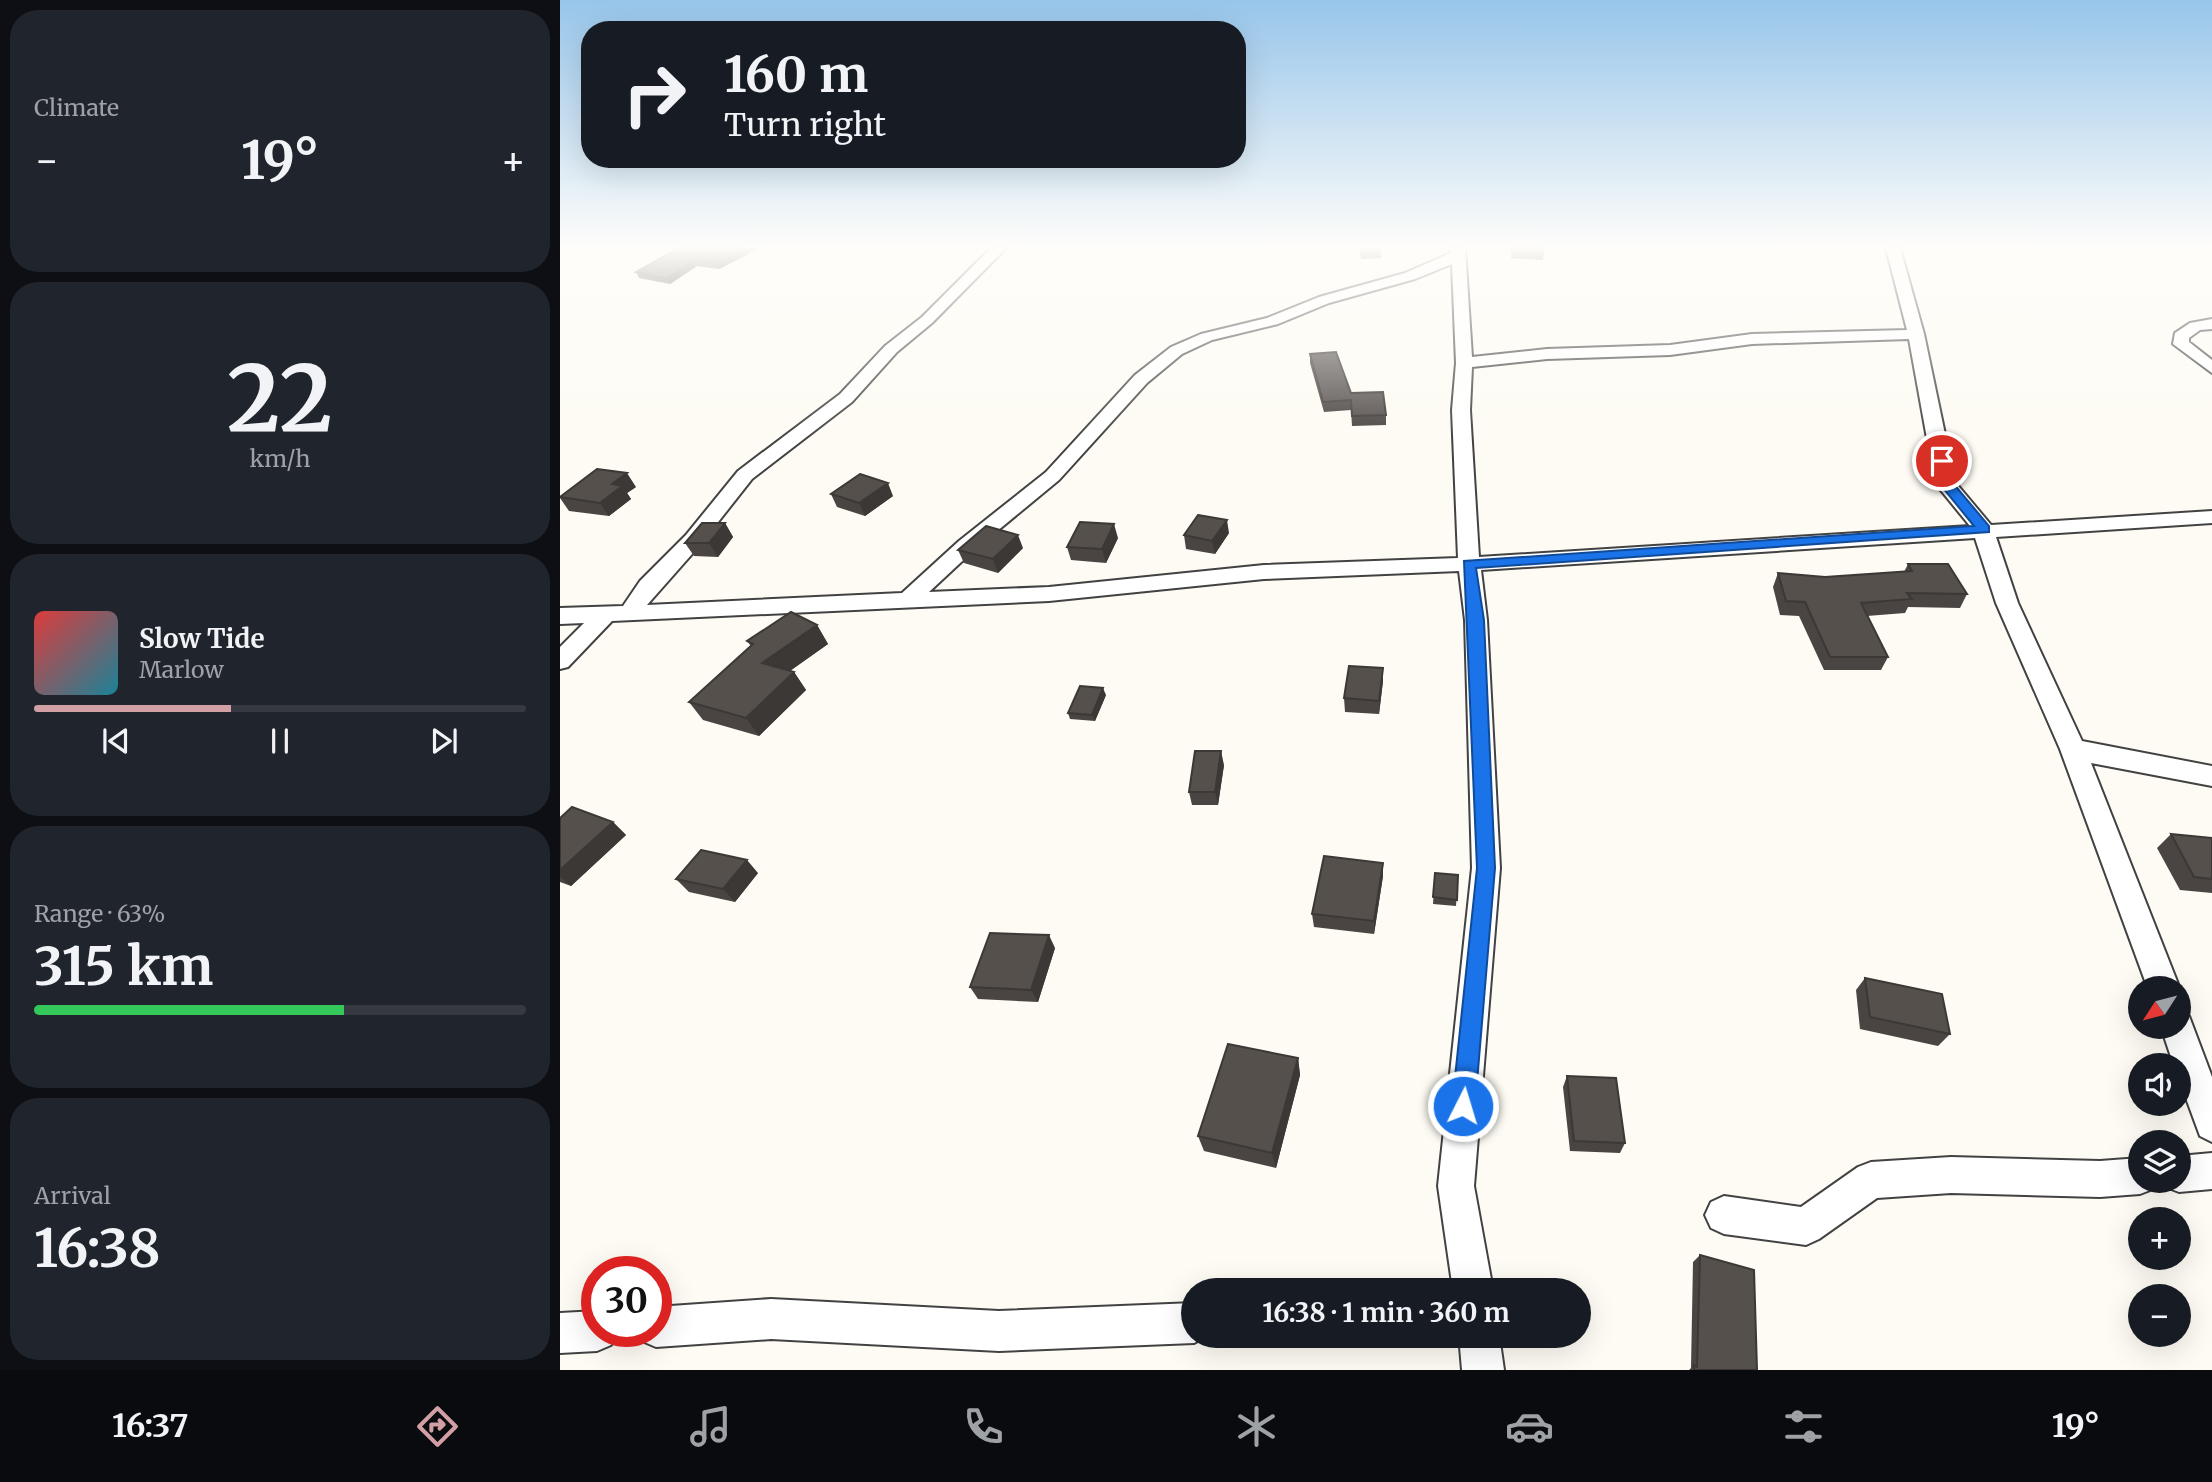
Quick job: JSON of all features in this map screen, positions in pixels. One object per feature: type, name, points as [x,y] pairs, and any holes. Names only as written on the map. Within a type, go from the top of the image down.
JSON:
[{"type":"street","points":[[629,613],[648,586],[693,540],[745,475],[846,398],[891,349],[935,312]]},
{"type":"street","points":[[908,600],[965,547],[1024,502],[1066,464],[1107,412],[1161,360],[1198,340],[1240,327],[1265,323],[1294,312]]},
{"type":"street","points":[[1461,312],[1464,363],[1461,410],[1469,564],[1476,620],[1486,868],[1456,1186],[1471,1278]]},
{"type":"street","points":[[1910,312],[1945,483],[1984,529],[1987,549],[2007,603],[2073,749],[2159,976]]},
{"type":"street","points":[[2212,324],[2196,326],[2180,336],[2181,344],[2212,368]]},
{"type":"street","points":[[1464,363],[1546,354],[1670,350],[1752,339],[1916,334]]},
{"type":"street","points":[[560,616],[1049,594],[1264,572],[1469,564],[1984,529],[2212,517]]},
{"type":"street","points":[[560,661],[606,615]]},
{"type":"street","points":[[2073,749],[2212,776]]},
{"type":"street","points":[[2182,1040],[2212,1124]]},
{"type":"street","points":[[2191,1173],[2212,1171]]},
{"type":"street","points":[[1724,1215],[1806,1226],[1871,1180],[1951,1175],[2100,1179],[2128,1177]]},
{"type":"street","points":[[672,1325],[771,1319],[999,1331],[1181,1324]]},
{"type":"street","points":[[560,1333],[581,1332]]},
{"type":"street","points":[[1480,1348],[1483,1370]]},
{"type":"building","points":[[1336,352],[1351,393],[1383,392],[1386,415],[1352,416],[1351,400],[1323,402],[1310,354]]},
{"type":"building","points":[[597,469],[627,473],[612,484],[622,486],[600,503],[560,497]]},
{"type":"building","points":[[860,474],[888,483],[859,503],[831,494]]},
{"type":"building","points":[[1198,515],[1227,520],[1212,541],[1184,535]]},
{"type":"building","points":[[1080,522],[1114,524],[1102,549],[1067,547]]},
{"type":"building","points":[[702,523],[725,523],[709,543],[685,543]]},
{"type":"building","points":[[986,526],[1018,535],[993,559],[958,550]]},
{"type":"building","points":[[1908,564],[1948,564],[1967,594],[1907,593],[1912,599],[1861,603],[1888,657],[1830,657],[1805,602],[1786,601],[1778,573],[1825,577],[1912,571]]},
{"type":"building","points":[[791,612],[817,625],[762,663],[794,672],[746,718],[689,702],[753,644],[747,641]]},
{"type":"building","points":[[1349,666],[1383,668],[1379,701],[1344,698]]},
{"type":"building","points":[[1080,686],[1103,688],[1092,715],[1068,713]]},
{"type":"building","points":[[1195,751],[1221,751],[1215,792],[1189,792]]},
{"type":"building","points":[[572,807],[613,822],[560,870],[560,818]]},
{"type":"building","points":[[2171,834],[2212,838],[2212,879],[2194,877]]},
{"type":"building","points":[[701,850],[747,860],[723,889],[676,879]]},
{"type":"building","points":[[1324,856],[1383,863],[1374,921],[1312,914]]},
{"type":"building","points":[[1435,873],[1458,875],[1457,900],[1433,897]]},
{"type":"building","points":[[990,933],[1049,935],[1031,990],[970,987]]},
{"type":"building","points":[[1865,978],[1942,994],[1950,1034],[1870,1017]]},
{"type":"building","points":[[1228,1044],[1298,1058],[1272,1153],[1198,1136]]},
{"type":"building","points":[[1567,1076],[1616,1078],[1625,1143],[1574,1141]]},
{"type":"building","points":[[1700,1255],[1754,1270],[1757,1370],[1694,1370],[1694,1365],[1697,1367]]},
{"type":"route","points":[[1463,1106],[1486,868],[1476,620],[1469,564],[1984,529],[1945,483],[1942,461]]}]
